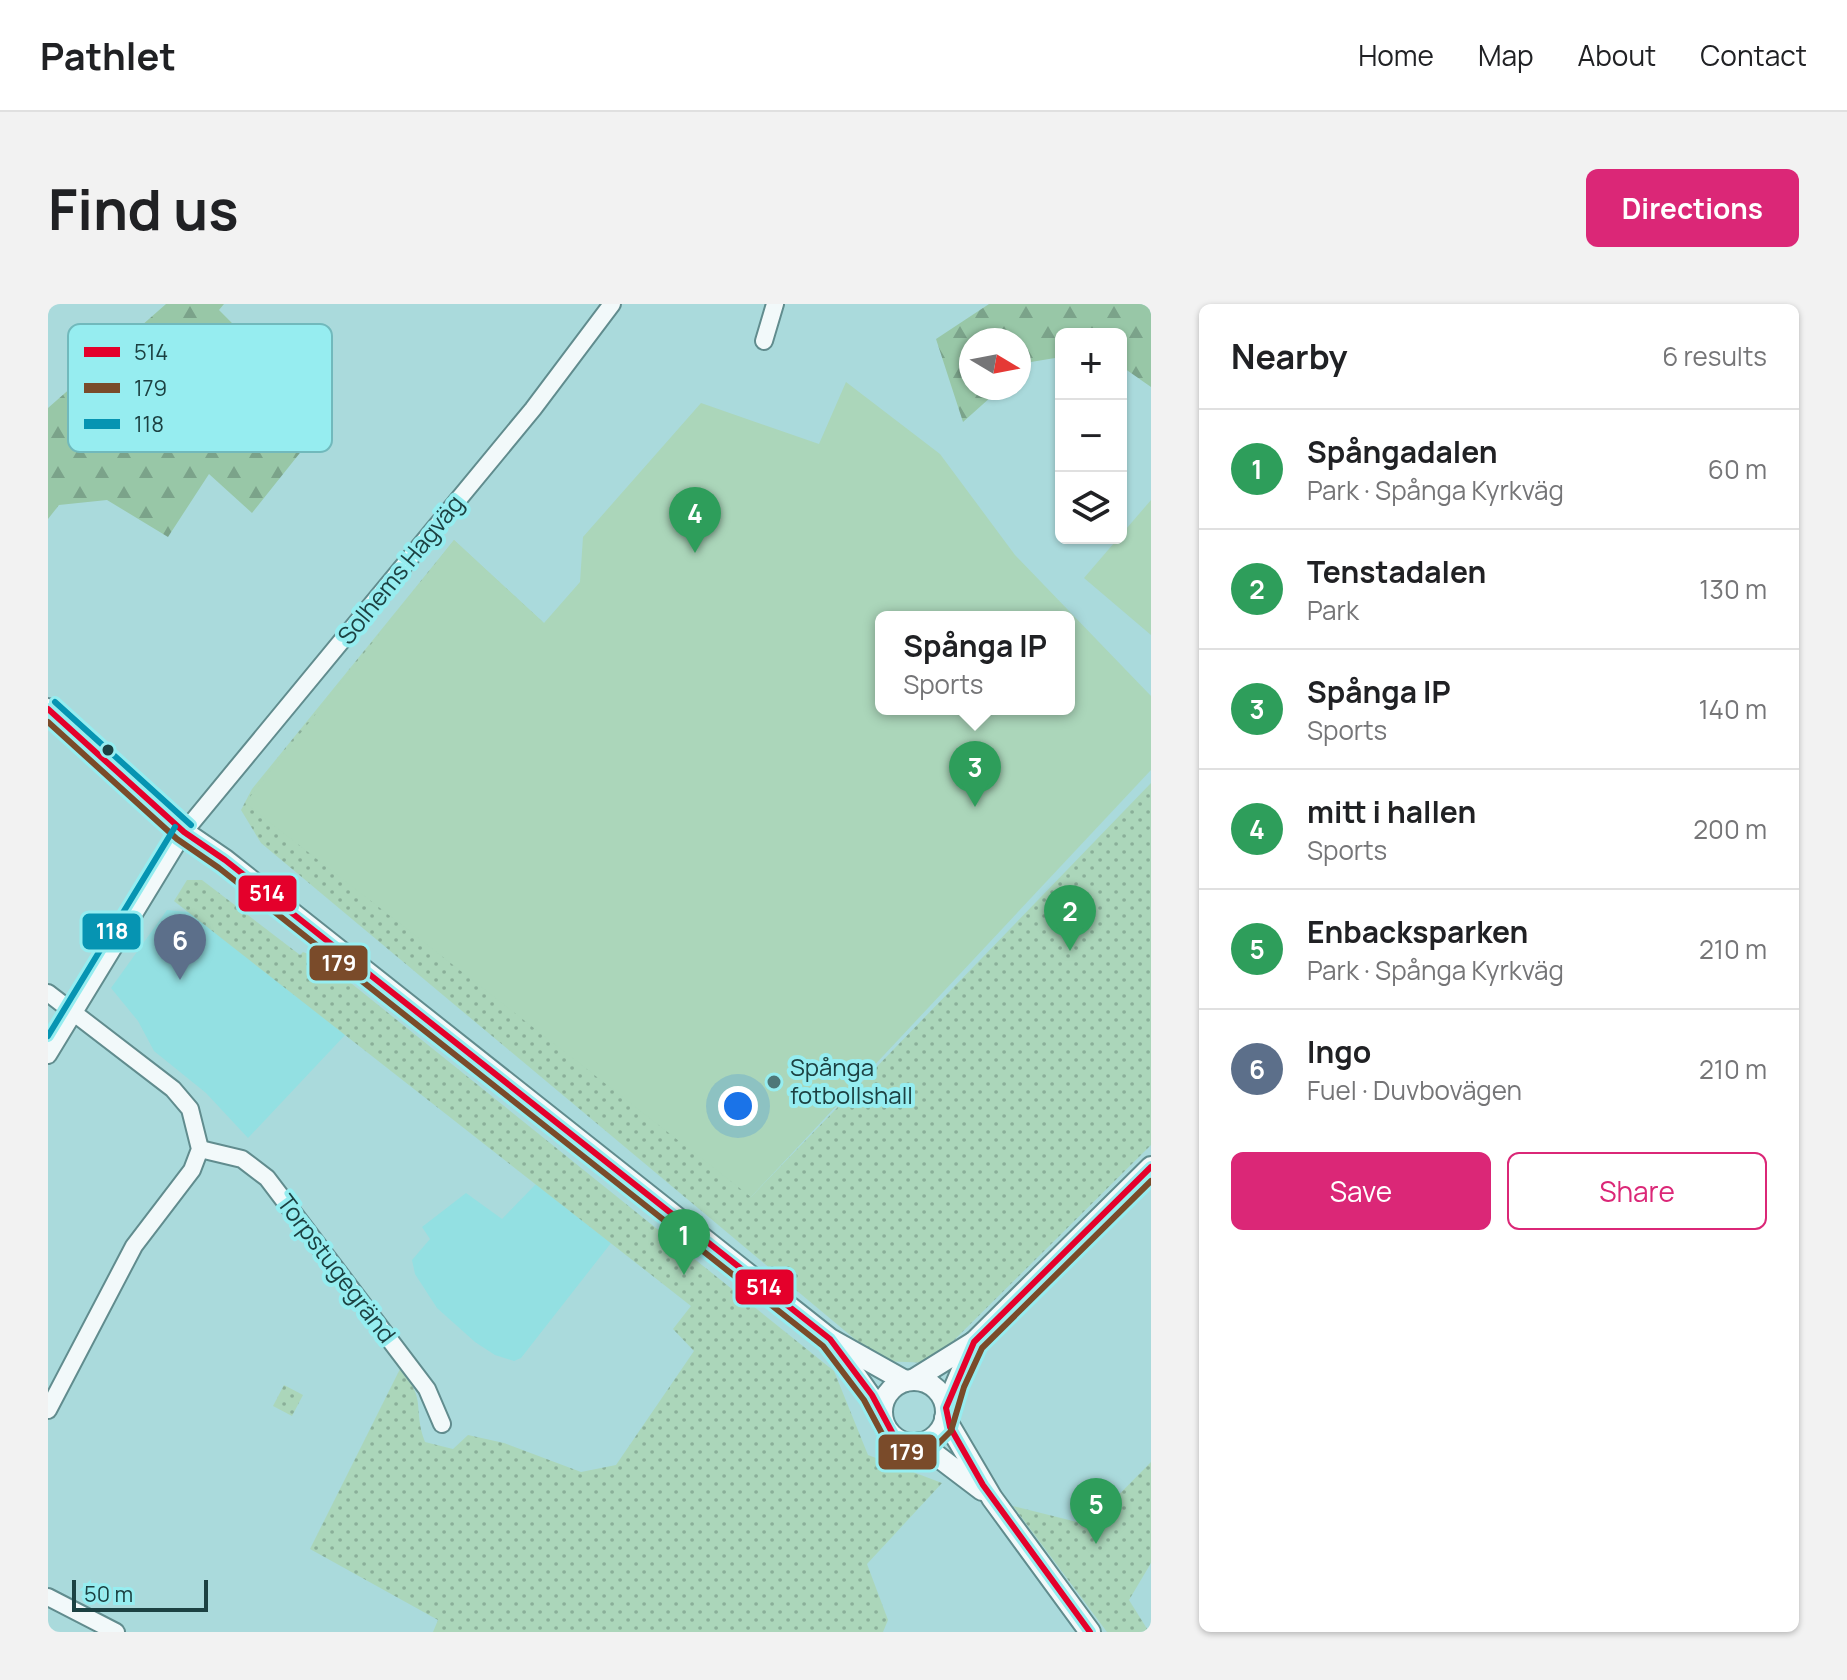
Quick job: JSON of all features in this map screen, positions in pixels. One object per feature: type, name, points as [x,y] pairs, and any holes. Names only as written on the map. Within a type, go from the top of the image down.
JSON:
[{"type":"street","name":"Solhems Hagväg","points":[[48,1055],[184,832],[533,409],[612,304]]},
{"type":"street","points":[[764,341],[775,304]]},
{"type":"street","points":[[48,709],[184,832],[225,860],[830,1339],[909,1380],[931,1385],[992,1498],[1090,1632]]},
{"type":"street","points":[[48,993],[173,1089],[190,1109],[200,1149],[192,1170],[126,1259],[48,1410]]},
{"type":"street","name":"Torpstugegränd","points":[[200,1149],[242,1159],[267,1178],[427,1389],[442,1424]]},
{"type":"street","points":[[882,1413],[891,1390],[974,1342],[1151,1167]]},
{"type":"street","points":[[830,1339],[882,1413],[894,1436],[920,1443],[992,1498]]},
{"type":"street","points":[[920,1443],[937,1434],[974,1342]]},
{"type":"street","points":[[48,1597],[116,1632]]},
{"type":"shaded area","points":[[167,910],[189,912],[346,1034],[248,1138],[206,1093],[154,1051],[138,1021],[111,988]]},
{"type":"shaded area","points":[[536,1184],[611,1243],[521,1358],[514,1361],[495,1355],[475,1342],[437,1308],[415,1274],[412,1260],[430,1239],[422,1227],[466,1193],[502,1219]]},
{"type":"green space","points":[[166,304],[224,304],[219,310],[233,324],[143,324]]},
{"type":"green space","points":[[989,304],[1151,304],[1151,387],[1127,370],[1127,328],[1055,328],[1055,358],[1031,362],[1031,328],[959,328],[959,400],[988,400],[963,422],[936,339]]},
{"type":"green space","points":[[846,382],[940,454],[1015,555],[1069,611],[875,611],[875,715],[1075,715],[1075,617],[1151,696],[1151,770],[751,1197],[245,803],[454,540],[544,623],[580,582],[583,537],[701,403],[819,444]]},
{"type":"green space","points":[[68,390],[68,452],[301,452],[252,513],[209,474],[168,537],[107,500],[59,505],[48,519],[48,408]]},
{"type":"green space","points":[[1151,500],[1151,635],[1084,578],[1113,544],[1127,544],[1127,528]]},
{"type":"green space","points":[[454,540],[547,626],[751,1197],[1151,783],[1151,1145],[931,1363],[881,1361],[261,843],[241,810],[252,789]]},
{"type":"green space","points":[[187,880],[202,880],[300,955],[303,952],[321,959],[834,1371],[868,1455],[942,1483],[867,1564],[888,1620],[883,1632],[433,1632],[438,1620],[310,1549],[400,1369],[417,1397],[425,1442],[453,1449],[468,1435],[504,1443],[581,1472],[616,1465],[694,1351],[673,1329],[691,1306],[174,901]]},
{"type":"green space","points":[[284,1385],[303,1395],[292,1416],[273,1406]]},
{"type":"green space","points":[[1151,1462],[1151,1563],[1129,1600],[1149,1632],[1107,1632],[1013,1506],[1089,1525]]},
{"type":"transit line","name":"118","points":[[55,702],[191,825]]},
{"type":"transit line","name":"514","points":[[48,709],[184,832],[225,860],[830,1339],[872,1395],[894,1436],[920,1443]]},
{"type":"transit line","name":"179","points":[[48,722],[177,839],[219,868],[823,1346],[864,1400],[887,1443],[910,1453],[933,1449],[951,1431],[964,1387],[982,1348],[1151,1181]]},
{"type":"transit line","name":"118","points":[[48,1036],[175,827]]},
{"type":"transit line","name":"514","points":[[1090,1632],[983,1485],[950,1427],[946,1408],[974,1342],[1151,1167]]},
{"type":"place","name":"mitt i hallen","points":[[695,553]]},
{"type":"place","name":"Spånga IP","points":[[975,807]]},
{"type":"place","name":"Tenstadalen","points":[[1070,951]]},
{"type":"place","name":"Ingo","points":[[180,980]]},
{"type":"place","name":"Spånga fotbollshall","points":[[774,1082]]},
{"type":"place","name":"Spångadalen","points":[[684,1275]]},
{"type":"place","name":"Enbacksparken","points":[[1096,1544]]}]
